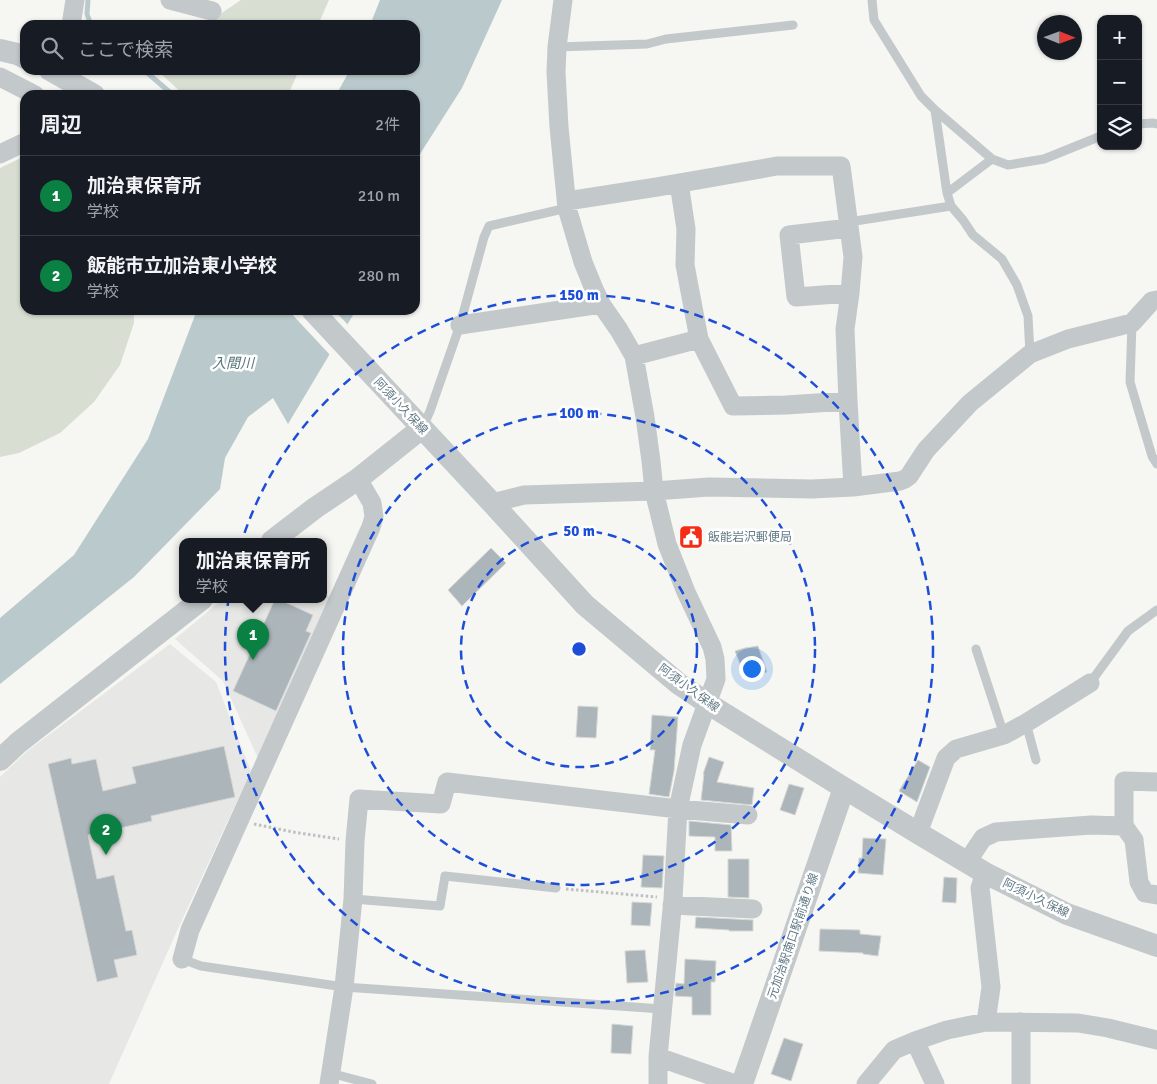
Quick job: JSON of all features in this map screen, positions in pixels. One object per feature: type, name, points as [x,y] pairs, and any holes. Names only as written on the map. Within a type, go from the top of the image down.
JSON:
[{"type":"street","points":[[72,20],[75,0]]},
{"type":"street","points":[[170,0],[212,10]]},
{"type":"street","points":[[563,0],[556,72],[559,127],[567,204],[583,262],[594,289],[601,304],[634,356],[646,426],[654,491],[667,544],[686,592],[712,647],[715,659],[716,679],[692,744],[678,809],[672,902],[658,1056],[658,1084]]},
{"type":"street","points":[[0,50],[20,56]]},
{"type":"street","points":[[63,75],[86,90]]},
{"type":"street","points":[[0,78],[25,90]]},
{"type":"street","points":[[0,154],[20,144]]},
{"type":"street","points":[[567,204],[777,166],[841,166],[853,257],[845,329],[853,487]]},
{"type":"street","points":[[679,184],[686,229],[685,265],[699,339],[733,406],[786,406],[848,400]]},
{"type":"street","points":[[849,225],[789,234],[796,297],[850,293]]},
{"type":"street","points":[[492,503],[524,495],[654,491],[709,487],[812,489],[853,487],[900,481],[909,476],[926,450],[970,403],[1030,354],[1068,339],[1132,323],[1152,302],[1157,300]]},
{"type":"street","points":[[460,325],[601,304]]},
{"type":"street","name":"阿須小久保線","points":[[317,315],[585,605],[679,684],[918,834],[976,867],[1067,914],[1157,946]]},
{"type":"street","points":[[634,356],[699,339]]},
{"type":"street","points":[[276,538],[315,508],[358,479],[422,428]]},
{"type":"street","points":[[182,959],[190,930],[371,527],[374,517],[372,503],[358,479]]},
{"type":"street","points":[[0,760],[18,743],[197,603]]},
{"type":"street","points":[[918,834],[946,758],[956,749],[1004,735],[1090,682]]},
{"type":"street","points":[[1157,782],[1124,781],[1124,826],[1134,840],[1139,882],[1145,893],[1157,895]]},
{"type":"street","points":[[330,1079],[344,987],[353,899],[359,799],[441,804],[447,782],[678,809],[748,815]]},
{"type":"street","name":"元加治駅南口駅前通り線","points":[[742,1084],[844,788]]},
{"type":"street","points":[[986,1022],[991,987],[976,867],[983,838],[996,832],[1091,825],[1124,826]]},
{"type":"street","points":[[672,902],[753,909]]},
{"type":"street","points":[[866,1084],[894,1050],[915,1040],[947,1030],[986,1022],[1078,1023],[1157,1040]]},
{"type":"street","points":[[1021,1022],[1021,1084]]},
{"type":"street","points":[[915,1040],[934,1084]]},
{"type":"street","points":[[658,1056],[735,1084]]},
{"type":"lane","points":[[872,0],[874,20],[921,96],[992,159],[1008,165],[1044,159],[1097,138]]},
{"type":"lane","points":[[557,47],[647,44],[666,39],[794,25]]},
{"type":"lane","points":[[935,110],[947,193],[951,206],[973,235],[1002,259],[1017,286],[1028,316],[1030,354]]},
{"type":"lane","points":[[1142,124],[1157,124]]},
{"type":"lane","points":[[947,193],[992,159]]},
{"type":"lane","points":[[422,428],[430,411],[460,325],[484,237],[489,226],[567,204]]},
{"type":"lane","points":[[849,225],[951,206]]},
{"type":"lane","points":[[1132,323],[1130,382],[1152,456],[1157,464]]},
{"type":"lane","points":[[1090,682],[1128,631],[1157,610]]},
{"type":"lane","points":[[976,649],[1004,735]]},
{"type":"lane","points":[[1026,723],[1036,760]]},
{"type":"lane","points":[[353,899],[440,906],[445,876],[556,888]]},
{"type":"lane","points":[[182,959],[200,966],[344,987],[662,1009]]},
{"type":"lane","points":[[330,1079],[372,1084]]},
{"type":"path","points":[[239,821],[292,832],[355,841]]},
{"type":"path","points":[[556,888],[672,902]]},
{"type":"shaded area","points":[[241,0],[329,0],[320,20],[211,20]]},
{"type":"shaded area","points":[[162,75],[297,75],[290,90],[179,90]]},
{"type":"shaded area","points":[[20,158],[20,315],[134,315],[134,323],[120,365],[94,402],[60,433],[19,453],[0,457],[0,168]]},
{"type":"shaded area","points":[[327,595],[329,596],[330,609],[261,765],[223,681],[175,639],[218,603],[327,603]]},
{"type":"shaded area","points":[[170,644],[216,682],[251,771],[109,1084],[0,1084],[0,777],[26,752]]},
{"type":"water","points":[[380,0],[502,0],[462,88],[420,154],[420,90],[339,90],[347,75],[420,75],[420,20],[372,20]]},
{"type":"water","name":"入間川","points":[[195,315],[353,315],[288,424],[273,398],[248,417],[225,458],[220,489],[134,577],[0,684],[0,618],[74,555],[148,439]]},
{"type":"pier","points":[[293,315],[339,315],[349,326],[331,356]]},
{"type":"building","points":[[491,548],[506,563],[462,606],[448,590]]},
{"type":"building","points":[[273,603],[287,603],[313,615],[306,631],[311,633],[276,711],[233,691]]},
{"type":"building","points":[[758,646],[767,672],[746,680],[735,651]]},
{"type":"building","points":[[578,706],[598,707],[596,738],[576,737]]},
{"type":"building","points":[[652,715],[678,717],[674,771],[669,797],[649,794],[655,750],[650,750]]},
{"type":"building","points":[[224,746],[235,797],[151,816],[152,821],[88,835],[97,879],[114,875],[126,931],[132,930],[137,955],[114,960],[118,977],[97,982],[48,764],[71,758],[72,764],[96,759],[103,791],[136,783],[132,767]]},
{"type":"building","points":[[709,757],[724,762],[717,782],[754,788],[752,805],[701,800],[703,774]]},
{"type":"building","points":[[918,760],[930,767],[917,802],[899,791]]},
{"type":"building","points":[[789,784],[804,788],[795,815],[780,810]]},
{"type":"building","points":[[689,821],[731,825],[732,851],[715,851],[715,837],[689,836]]},
{"type":"building","points":[[863,838],[886,839],[883,875],[858,873],[859,858],[862,858]]},
{"type":"building","points":[[643,855],[664,856],[662,888],[641,887]]},
{"type":"building","points":[[728,859],[749,859],[749,898],[728,897]]},
{"type":"building","points":[[944,877],[957,878],[956,903],[942,902]]},
{"type":"building","points":[[632,902],[652,903],[650,926],[631,925]]},
{"type":"building","points":[[696,917],[753,920],[753,931],[695,928]]},
{"type":"building","points":[[820,929],[860,930],[860,934],[881,936],[878,956],[863,953],[819,951]]},
{"type":"building","points":[[645,950],[648,982],[627,983],[625,951]]},
{"type":"building","points":[[685,959],[716,961],[715,982],[711,982],[711,1015],[692,1015],[692,997],[675,996],[676,983],[684,984]]},
{"type":"building","points":[[612,1024],[633,1026],[631,1054],[611,1053]]},
{"type":"building","points":[[784,1038],[803,1044],[791,1081],[771,1074]]},
{"type":"waterway","points":[[88,0],[87,14],[89,20]]},
{"type":"waterway","points":[[150,75],[167,90]]},
{"type":"place","name":"飯能岩沢郵便局","points":[[691,537]]},
{"type":"place","name":"加治東保育所","points":[[253,660]]},
{"type":"place","name":"飯能市立加治東小学校","points":[[106,855]]}]
